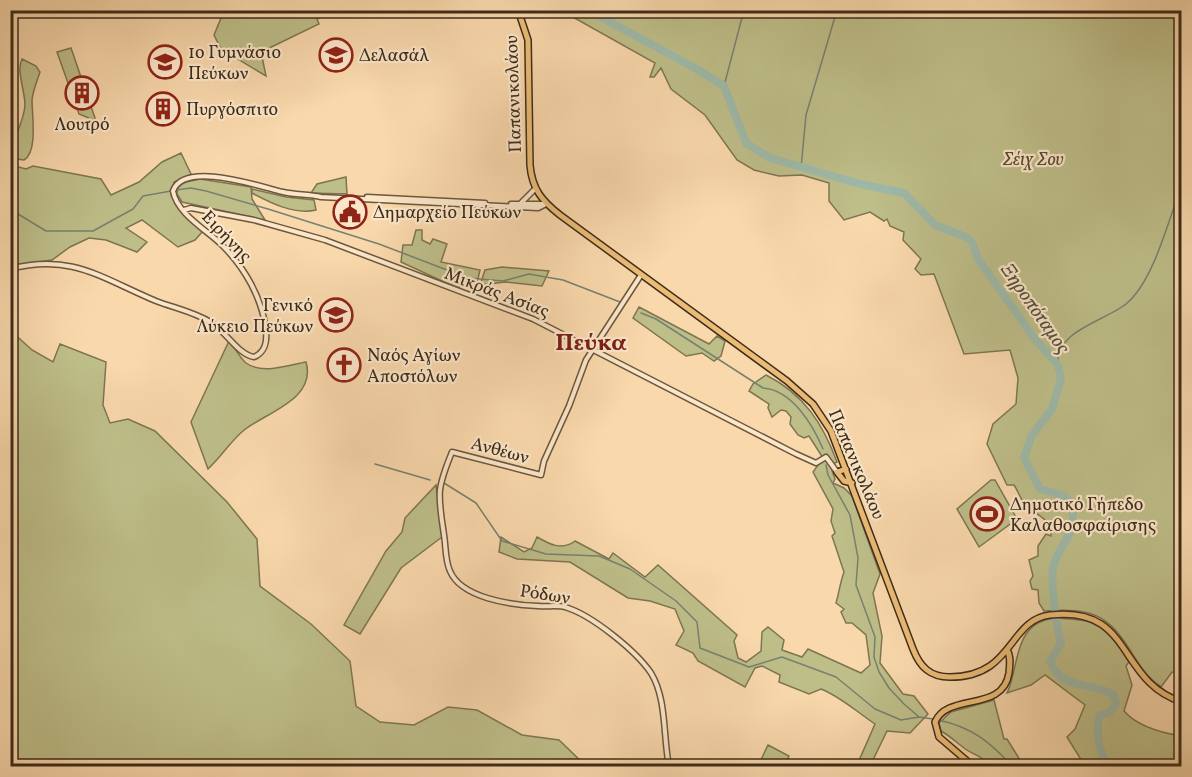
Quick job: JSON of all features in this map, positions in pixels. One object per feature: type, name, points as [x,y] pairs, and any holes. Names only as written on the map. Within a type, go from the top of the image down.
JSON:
[{"type":"main road","name":"Παπανικολάου","points":[[518,10],[528,40],[530,163],[535,189],[546,204],[807,397],[826,423],[852,483],[913,649],[922,667],[939,676],[975,674],[992,666],[1031,623],[1050,615],[1070,615],[1092,618],[1104,624],[1118,638],[1145,681],[1161,693],[1182,702]]},
{"type":"main road","points":[[846,469],[837,472],[842,478],[852,483]]},
{"type":"main road","points":[[842,478],[849,476]]},
{"type":"main road","points":[[973,766],[939,737],[936,720],[945,711],[990,698],[1000,691],[1009,674],[1007,650]]},
{"type":"street","name":"Ειρήνης","points":[[10,269],[48,262],[81,268],[207,320],[224,332],[244,354],[257,356],[265,346],[266,332],[261,307],[248,279],[225,248],[184,210],[174,189],[187,178],[229,179],[289,193],[317,196],[537,208],[546,204]]},
{"type":"street","points":[[519,204],[535,189]]},
{"type":"street","name":"Ειρήνης","points":[[317,196],[546,204]]},
{"type":"street","name":"Μικράς Ασίας","points":[[184,210],[189,208],[238,217],[325,240],[536,320],[783,448],[816,463],[826,457],[837,472]]},
{"type":"street","points":[[592,350],[641,275]]},
{"type":"street","name":"Ανθέων","points":[[452,452],[541,475],[544,461],[592,350]]},
{"type":"street","name":"Ρόδων","points":[[452,452],[438,492],[446,557],[453,578],[461,587],[474,594],[531,606],[567,608],[631,648],[650,671],[658,688],[669,766]]},
{"type":"green space","points":[[224,10],[333,11],[317,19],[319,24],[261,52],[266,76],[221,49],[214,35]]},
{"type":"green space","name":"Σέιχ Σου","points":[[562,11],[1181,11],[1181,674],[1172,672],[1161,687],[1145,672],[1124,641],[1107,622],[1087,613],[1044,611],[1039,603],[1038,590],[1032,589],[1030,581],[1033,576],[1029,560],[1038,556],[1038,546],[1046,534],[1051,536],[1051,530],[1046,521],[1024,503],[1014,485],[1007,485],[987,444],[993,424],[1016,404],[1018,378],[1010,350],[964,354],[934,274],[921,275],[915,269],[921,259],[903,240],[904,232],[890,226],[887,219],[884,221],[870,212],[844,220],[829,201],[829,183],[802,175],[779,176],[754,170],[737,160],[705,115],[671,89],[661,68],[654,77],[650,77],[655,63]]},
{"type":"green space","points":[[71,48],[96,121],[79,114],[57,52]]},
{"type":"green space","points":[[22,59],[36,66],[40,72],[32,100],[33,141],[28,156],[24,160],[10,158],[25,105],[20,75]]},
{"type":"green space","points":[[181,153],[191,174],[174,182],[171,195],[183,214],[203,231],[195,240],[178,247],[142,220],[126,228],[147,242],[137,252],[106,240],[89,238],[70,247],[52,260],[17,265],[11,246],[11,165],[26,169],[33,166],[101,179],[111,195],[139,182],[162,162]]},
{"type":"green space","points":[[346,177],[347,194],[311,193],[317,184]]},
{"type":"green space","points":[[200,179],[251,187],[252,199],[265,220],[182,202],[177,194],[179,187],[184,183]]},
{"type":"green space","points":[[252,189],[286,197],[314,200],[316,210],[299,211],[283,207],[252,193]]},
{"type":"green space","points":[[416,230],[422,230],[422,240],[430,244],[433,239],[447,244],[441,262],[480,270],[477,283],[461,279],[459,289],[401,262],[403,245],[412,245]]},
{"type":"green space","points":[[502,267],[549,271],[542,286],[505,282],[480,285],[485,270]]},
{"type":"green space","points":[[639,307],[709,344],[717,336],[725,341],[721,356],[714,361],[702,353],[686,356],[633,318]]},
{"type":"green space","points":[[10,330],[32,350],[53,362],[60,344],[106,362],[103,405],[110,423],[128,419],[155,431],[227,502],[257,539],[260,586],[311,624],[350,661],[356,706],[380,722],[414,725],[448,707],[477,710],[522,735],[559,740],[586,766],[11,766]]},
{"type":"green space","points":[[229,341],[244,361],[252,367],[268,369],[306,362],[307,375],[304,386],[296,396],[243,431],[208,469],[191,422]]},
{"type":"green space","points":[[766,375],[791,391],[801,401],[825,435],[837,462],[830,465],[835,479],[833,483],[844,488],[852,496],[880,574],[873,593],[882,636],[880,663],[903,694],[914,696],[928,714],[910,733],[887,731],[871,764],[857,765],[875,724],[835,696],[821,689],[809,694],[779,682],[780,675],[762,666],[755,668],[745,687],[698,661],[693,653],[676,645],[684,631],[675,609],[650,601],[628,598],[570,562],[517,559],[499,552],[501,537],[524,552],[532,548],[537,537],[560,546],[575,541],[609,559],[613,553],[645,577],[658,565],[737,635],[734,641],[738,658],[746,662],[761,651],[762,632],[768,627],[784,640],[782,650],[802,657],[808,649],[861,673],[870,665],[866,635],[852,623],[846,623],[841,612],[844,609],[836,603],[844,572],[832,536],[835,533],[831,521],[833,509],[813,472],[823,458],[809,436],[804,438],[798,435],[790,424],[791,417],[786,411],[781,410],[772,417],[768,408],[769,404],[749,391],[753,384]]},
{"type":"green space","name":"Δημοτικό Γήπεδο Καλαθοσφαίρισης","points":[[991,480],[995,480],[1017,519],[979,547],[957,509]]},
{"type":"green space","points":[[436,485],[442,537],[401,568],[360,634],[344,625],[386,551],[402,532],[405,518]]},
{"type":"green space","points":[[1057,618],[1093,623],[1101,626],[1114,639],[1129,662],[1126,666],[1132,685],[1124,711],[1143,725],[1181,736],[1181,766],[1085,766],[1067,737],[1075,729],[1085,705],[1045,675],[1031,685],[1007,693],[1025,636],[1032,627],[1042,621]]},
{"type":"green space","points":[[994,700],[1004,739],[1007,739],[1020,760],[1045,766],[991,766],[941,731],[939,723],[951,712]]},
{"type":"green space","points":[[768,745],[789,756],[784,766],[758,766]]},
{"type":"waterway","name":"Ξηροπόταμος","points":[[588,10],[724,86],[746,143],[770,158],[860,184],[904,193],[935,225],[966,237],[972,242],[978,259],[1035,339],[1058,365],[1061,379],[1052,409],[1032,435],[1024,458],[1040,489],[1062,495],[1072,503],[1071,530],[1054,564],[1053,571],[1054,603],[1061,644],[1050,661],[1055,671],[1070,682],[1114,695],[1116,703],[1110,712],[1100,715],[1098,728],[1100,749],[1109,766]]},
{"type":"waterway","points":[[724,86],[744,10]]},
{"type":"waterway","points":[[801,168],[806,115],[837,10]]},
{"type":"waterway","points":[[176,190],[191,188],[206,191],[268,209],[379,244],[468,278],[503,281],[529,274],[563,280],[620,302]]},
{"type":"waterway","points":[[1058,365],[1059,353],[1072,335],[1117,310],[1136,294],[1159,251],[1180,190]]},
{"type":"waterway","points":[[10,206],[18,214],[46,231],[93,231],[133,209],[143,196],[171,191]]},
{"type":"waterway","points":[[641,313],[656,319],[763,388],[783,395],[800,410],[823,449]]},
{"type":"waterway","points":[[375,464],[430,480]]},
{"type":"waterway","points":[[826,465],[828,475],[850,515],[858,558],[856,585],[875,637],[874,657],[879,672],[889,688],[904,704],[919,717],[933,719]]},
{"type":"waterway","points":[[444,483],[476,503],[502,541],[546,554],[599,556],[630,569],[676,601],[697,622],[700,648],[749,667],[782,657],[836,677],[875,709],[901,720],[919,717]]},
{"type":"waterway","points":[[938,720],[971,731],[1012,766]]},
{"type":"place","name":"Δελασάλ","points":[[336,55]]},
{"type":"place","name":"1ο Γυμνάσιο Πεύκων","points":[[165,62]]},
{"type":"place","name":"Λουτρό","points":[[82,93]]},
{"type":"place","name":"Πυργόσπιτο","points":[[163,109]]},
{"type":"place","name":"Δημαρχείο Πεύκων","points":[[350,212]]},
{"type":"place","name":"Γενικό Λύκειο Πεύκων","points":[[336,315]]},
{"type":"place","name":"Ναός Αγίων Αποστόλων","points":[[344,365]]},
{"type":"place","name":"Δημοτικό Γήπεδο Καλαθοσφαίρισης","points":[[987,514]]},
{"type":"district","name":"Πεύκα","points":[[591,342]]}]
